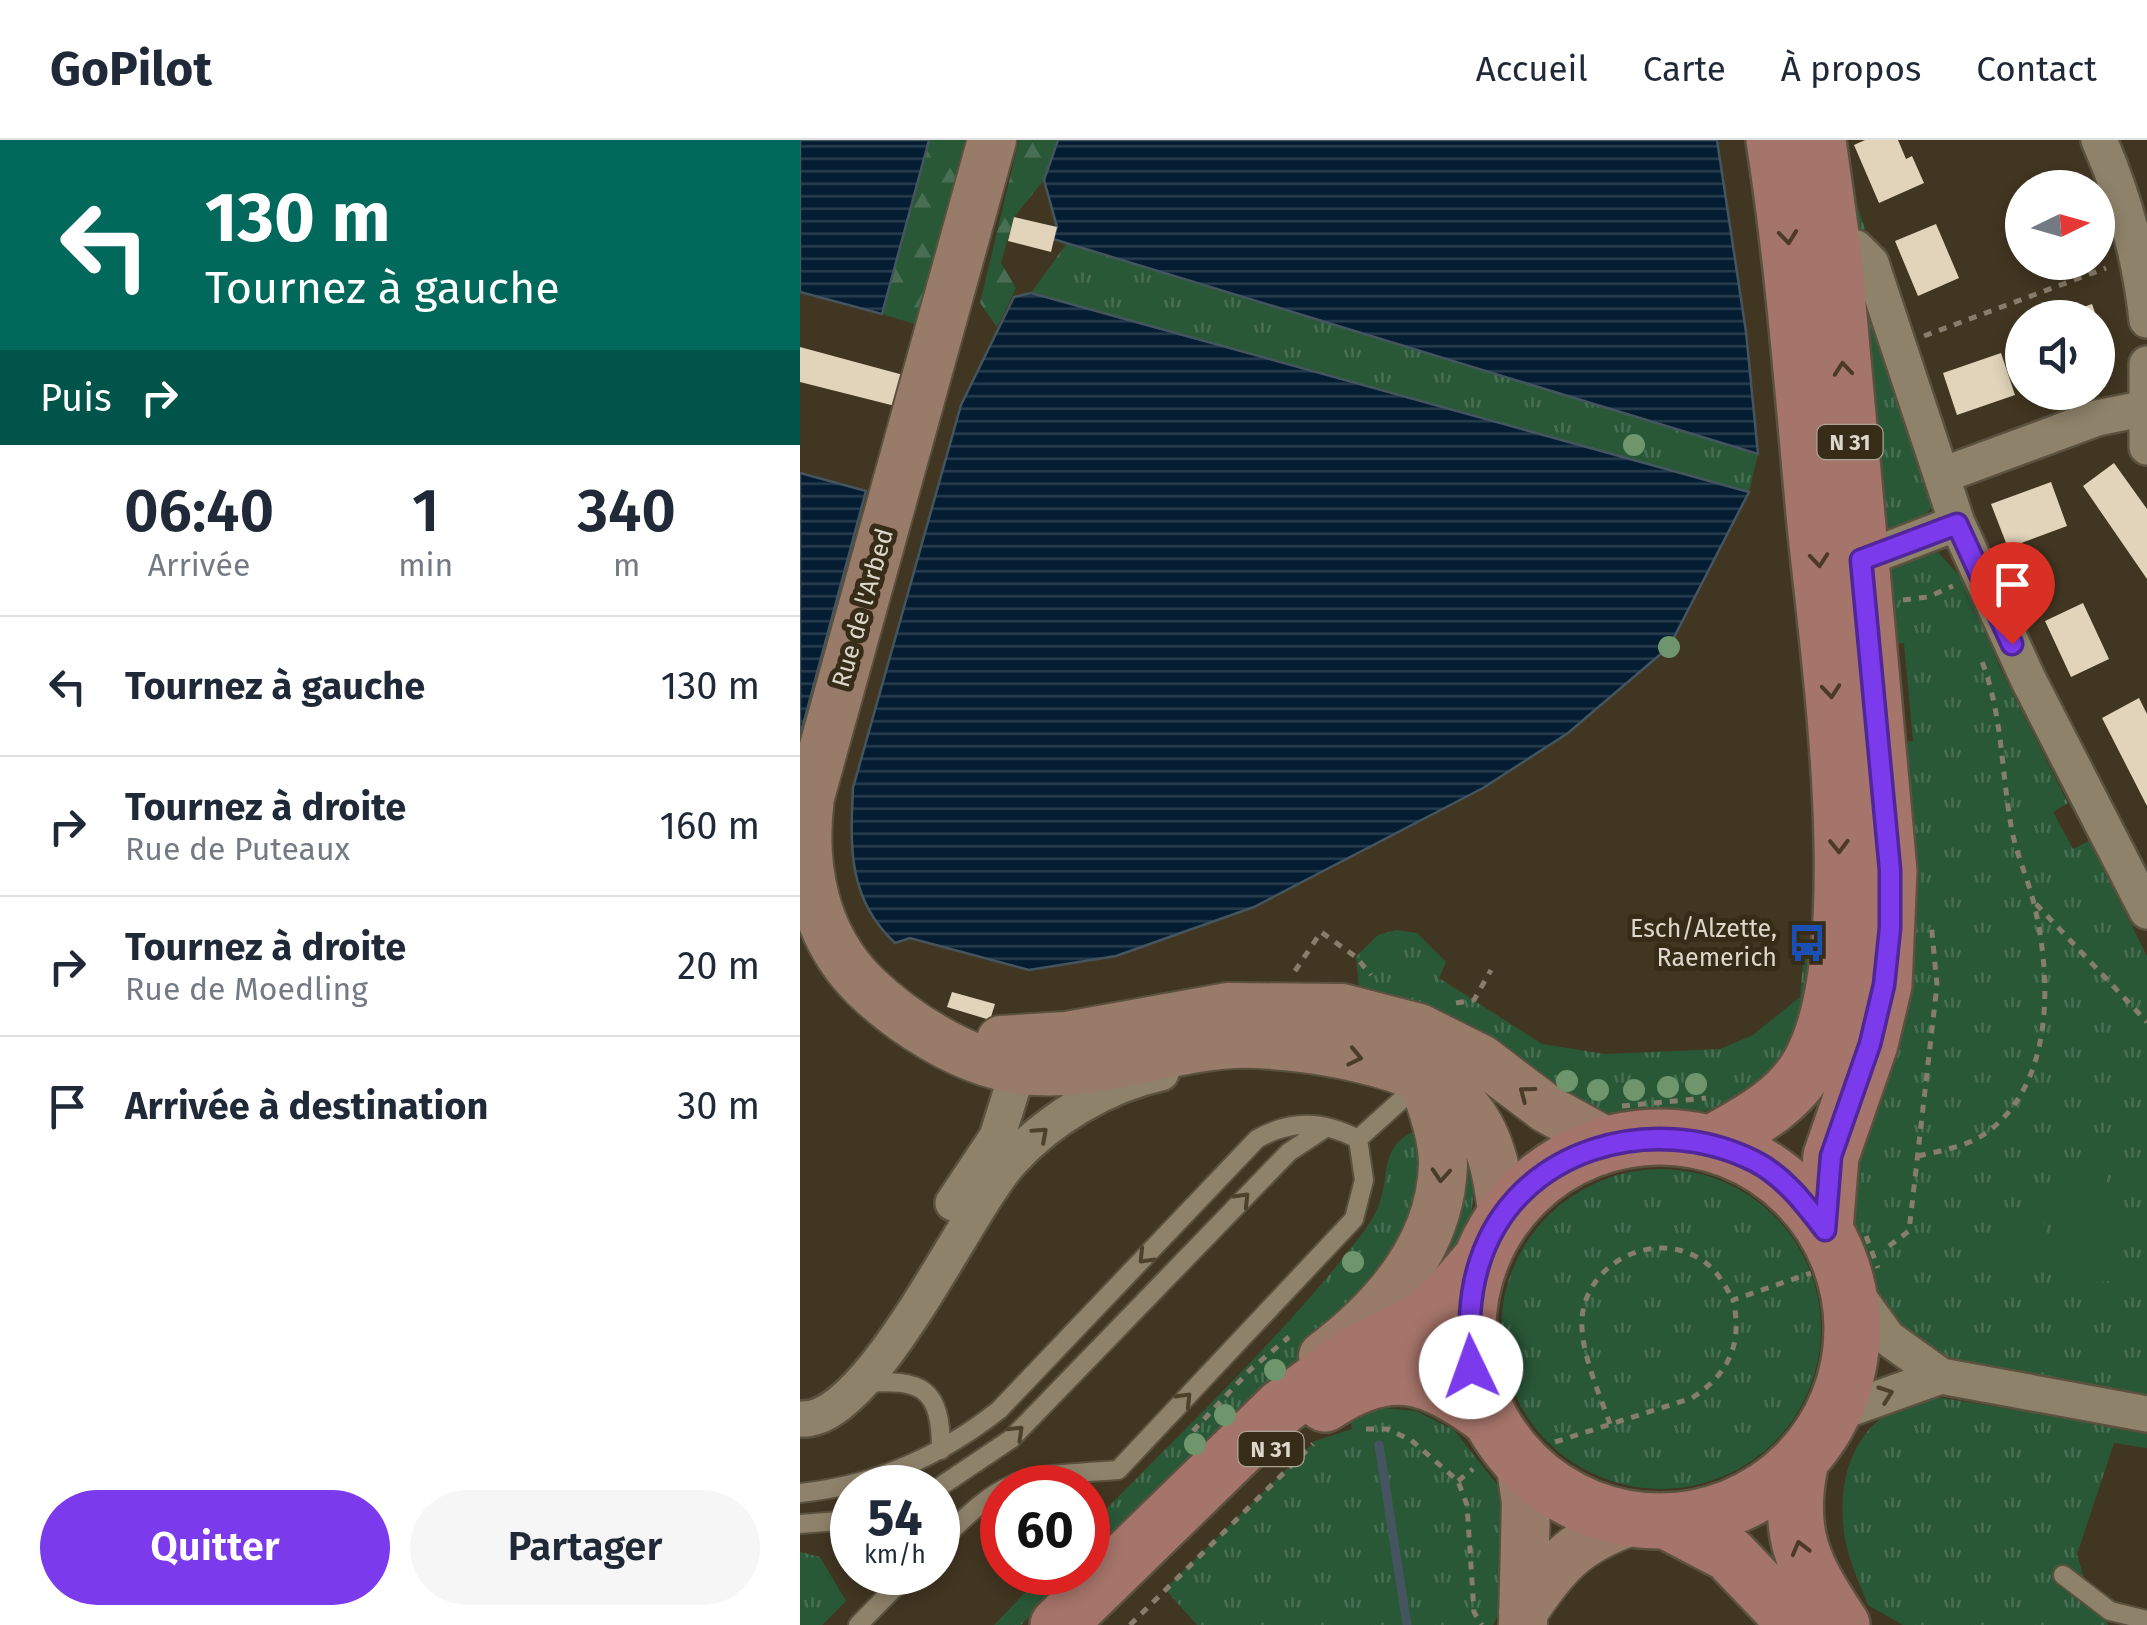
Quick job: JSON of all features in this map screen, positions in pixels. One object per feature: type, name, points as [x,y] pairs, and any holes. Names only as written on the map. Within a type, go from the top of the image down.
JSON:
[{"type":"main road","name":"Rue de l'Arbed","points":[[992,140],[810,797],[806,829],[812,893],[838,952],[880,1000],[981,1060],[1018,1070],[1093,1068],[1233,1044],[1342,1008],[1419,1028],[1481,1059],[1547,1109],[1614,1124]]},
{"type":"main road","name":"N 31","points":[[1713,1120],[1775,1104],[1810,1064],[1835,982],[1841,919],[1837,748],[1774,140]]},
{"type":"main road","name":"N 31","points":[[1818,140],[1833,249],[1890,870],[1890,928],[1884,985],[1870,1044],[1831,1156],[1845,1258]]},
{"type":"main road","name":"Rue de l'Arbed","points":[[934,1034],[1025,1041],[1227,1007],[1424,1080],[1466,1107],[1486,1138],[1491,1239]]},
{"type":"main road","points":[[1178,1504],[1220,1442],[1270,1395],[1386,1303],[1415,1260],[1439,1202],[1443,1161],[1424,1080]]},
{"type":"main road","points":[[1713,1120],[1795,1192],[1845,1258],[1852,1326],[1848,1372],[1832,1415],[1801,1460],[1766,1491],[1724,1512],[1649,1521],[1589,1536],[1555,1565],[1509,1621],[1526,1502],[1500,1454],[1471,1367],[1468,1313],[1491,1239],[1532,1184],[1614,1124],[1678,1137],[1713,1120]]},
{"type":"main road","name":"N 31","points":[[1058,1625],[1178,1504],[1282,1407],[1349,1358],[1422,1320],[1445,1301],[1491,1239]]},
{"type":"main road","name":"N 31","points":[[1091,1625],[1299,1422],[1337,1396],[1377,1380],[1416,1377],[1450,1389],[1500,1454]]},
{"type":"main road","points":[[1500,1454],[1591,1510],[1649,1521],[1730,1554],[1797,1625]]},
{"type":"main road","points":[[1801,1460],[1793,1516],[1800,1556],[1842,1625]]},
{"type":"street","points":[[2100,140],[2119,185],[2139,256],[2147,320]]},
{"type":"street","points":[[1833,249],[1856,248],[1865,253],[1943,475],[1957,524],[1966,580],[2028,679],[2147,911]]},
{"type":"street","points":[[2147,364],[2147,447]]},
{"type":"street","points":[[1943,475],[2097,418],[2146,408]]},
{"type":"street","points":[[1861,560],[1957,524]]},
{"type":"street","points":[[800,1419],[813,1420],[842,1406],[862,1383],[911,1318],[972,1215],[1012,1161],[1056,1122],[1092,1099],[1144,1077],[1281,1027]]},
{"type":"street","points":[[862,1383],[919,1262],[997,1137],[1018,1070]]},
{"type":"street","points":[[1845,1258],[1888,1338],[1941,1376],[2147,1414]]},
{"type":"street","points":[[1832,1415],[1941,1376]]},
{"type":"lane","points":[[1358,1139],[1424,1080]]},
{"type":"lane","points":[[800,1493],[874,1480],[941,1450],[999,1410],[1258,1140],[1290,1125],[1328,1126],[1358,1139]]},
{"type":"lane","points":[[960,1475],[1011,1439],[1289,1152],[1328,1126]]},
{"type":"lane","points":[[1110,1471],[1118,1470],[1354,1219],[1364,1180],[1358,1139]]},
{"type":"lane","points":[[862,1383],[897,1381],[924,1388],[940,1409],[941,1450]]},
{"type":"lane","points":[[978,1464],[980,1478]]},
{"type":"lane","points":[[960,1522],[980,1501]]},
{"type":"lane","points":[[800,1524],[830,1522]]},
{"type":"lane","points":[[2063,1575],[2110,1611],[2147,1620]]},
{"type":"lane","points":[[858,1625],[887,1595]]},
{"type":"path","points":[[1899,345],[2139,256]]},
{"type":"path","points":[[1900,600],[1928,597],[1966,580]]},
{"type":"path","points":[[1960,603],[1966,580]]},
{"type":"path","points":[[1918,1156],[1982,1136],[2014,1107],[2036,1060],[2045,1006],[2043,951],[2034,902],[2015,846],[1993,688],[1979,654]]},
{"type":"path","points":[[2034,902],[2147,1022]]},
{"type":"path","points":[[1614,1124],[1713,1120]]},
{"type":"path","points":[[1889,1246],[1910,1231],[1922,1128]]},
{"type":"path","points":[[1458,1481],[1500,1454],[1610,1424],[1692,1398],[1712,1384],[1736,1345],[1733,1300],[1706,1263],[1674,1250],[1640,1250],[1618,1259],[1601,1274],[1588,1294],[1583,1328],[1610,1424]]},
{"type":"path","points":[[1733,1300],[1845,1258]]},
{"type":"path","points":[[1352,1430],[1387,1429],[1411,1440],[1458,1481],[1467,1505],[1474,1612],[1509,1621]]},
{"type":"path","points":[[1130,1625],[1315,1442]]},
{"type":"green space","points":[[929,140],[971,140],[921,326],[882,314]]},
{"type":"green space","points":[[1019,140],[1058,140],[1044,180],[1014,217],[1001,263],[1016,288],[997,327],[980,303]]},
{"type":"green space","points":[[1850,182],[1866,232],[1856,249],[1934,502],[1920,526],[1919,547],[1938,552],[1964,581],[2001,670],[2068,803],[2053,812],[2073,849],[2089,841],[2147,956],[2147,1395],[1948,1358],[1911,1340],[1881,1299],[1850,1218],[1893,743],[1913,741],[1904,643],[1883,645]]},
{"type":"green space","points":[[1067,243],[1758,454],[1749,492],[1031,293]]},
{"type":"green space","points":[[1396,930],[1417,933],[1446,962],[1439,978],[1542,1044],[1605,1054],[1720,1049],[1753,1035],[1800,997],[1805,939],[1820,940],[1814,998],[1777,1070],[1738,1100],[1714,1110],[1604,1119],[1378,1009],[1359,988],[1356,957],[1378,935]]},
{"type":"green space","points":[[1437,1123],[1467,1151],[1475,1180],[1471,1218],[1454,1264],[1220,1442],[1110,1538],[1110,1506],[1302,1306],[1367,1227],[1377,1210],[1392,1152],[1414,1131]]},
{"type":"green space","points":[[2105,1165],[2118,1280],[2062,1286],[2050,1171]]},
{"type":"green space","points":[[1661,1169],[1692,1172],[1722,1181],[1750,1196],[1774,1216],[1794,1240],[1809,1268],[1818,1298],[1818,1360],[1809,1390],[1794,1418],[1774,1442],[1750,1462],[1722,1477],[1692,1486],[1661,1489],[1630,1486],[1600,1477],[1572,1462],[1548,1442],[1528,1418],[1513,1390],[1504,1360],[1501,1329],[1504,1298],[1513,1268],[1528,1240],[1548,1216],[1572,1196],[1600,1181],[1630,1172]]},
{"type":"green space","points":[[2043,1218],[2047,1263],[2001,1267],[1997,1223]]},
{"type":"green space","points":[[1942,1398],[2147,1431],[2147,1448],[2114,1443],[2077,1554],[2086,1585],[2108,1625],[1903,1625],[1868,1605],[1845,1539],[1842,1513],[1850,1464],[1873,1425],[1892,1411]]},
{"type":"green space","points":[[1383,1408],[1416,1411],[1454,1430],[1499,1487],[1504,1513],[1500,1611],[1493,1625],[1197,1625],[1165,1589],[1315,1441],[1352,1429],[1350,1416]]},
{"type":"green space","points":[[800,1552],[820,1557],[830,1574],[830,1595],[842,1595],[846,1601],[822,1625],[800,1625]]},
{"type":"green space","points":[[1023,1595],[1051,1595],[1021,1625],[994,1625]]},
{"type":"water","points":[[800,140],[929,140],[882,314],[800,292]]},
{"type":"water","points":[[1058,140],[1717,140],[1746,332],[1758,454],[1053,239],[1057,227],[1044,180]]},
{"type":"water","points":[[1031,293],[1749,492],[1669,647],[1568,733],[1483,788],[1254,907],[1116,956],[1029,970],[910,938],[895,943],[868,909],[860,890],[853,852],[853,788],[961,405],[1014,297]]},
{"type":"water","points":[[800,473],[866,491],[800,736]]},
{"type":"building","points":[[1865,140],[1898,140],[1906,159],[1912,156],[1924,183],[1879,203],[1854,145]]},
{"type":"building","points":[[1014,217],[1057,227],[1051,252],[1008,241]]},
{"type":"building","points":[[1936,224],[1959,278],[1918,296],[1895,241]]},
{"type":"building","points":[[800,347],[907,376],[899,407],[800,382]]},
{"type":"building","points":[[2001,353],[2005,398],[1957,415],[1943,373]]},
{"type":"building","points":[[2114,463],[2147,509],[2147,579],[2083,486]]},
{"type":"building","points":[[2051,482],[2067,526],[2008,548],[1991,504]]},
{"type":"building","points":[[2083,603],[2109,659],[2071,677],[2045,621]]},
{"type":"building","points":[[2139,698],[2147,714],[2147,806],[2102,718]]},
{"type":"building","points":[[952,992],[995,1004],[990,1020],[947,1007]]},
{"type":"waterway","points":[[1379,1445],[1407,1625]]},
{"type":"place","name":"Esch/Alzette, Raemerich","points":[[1807,943]]},
{"type":"route","points":[[1471,1367],[1468,1313],[1480,1260],[1502,1217],[1532,1184],[1568,1159],[1609,1143],[1643,1137],[1678,1137],[1712,1143],[1757,1162],[1795,1192],[1825,1230],[1831,1156],[1870,1044],[1884,985],[1890,928],[1890,870],[1861,560],[1957,524],[2012,644]]}]
